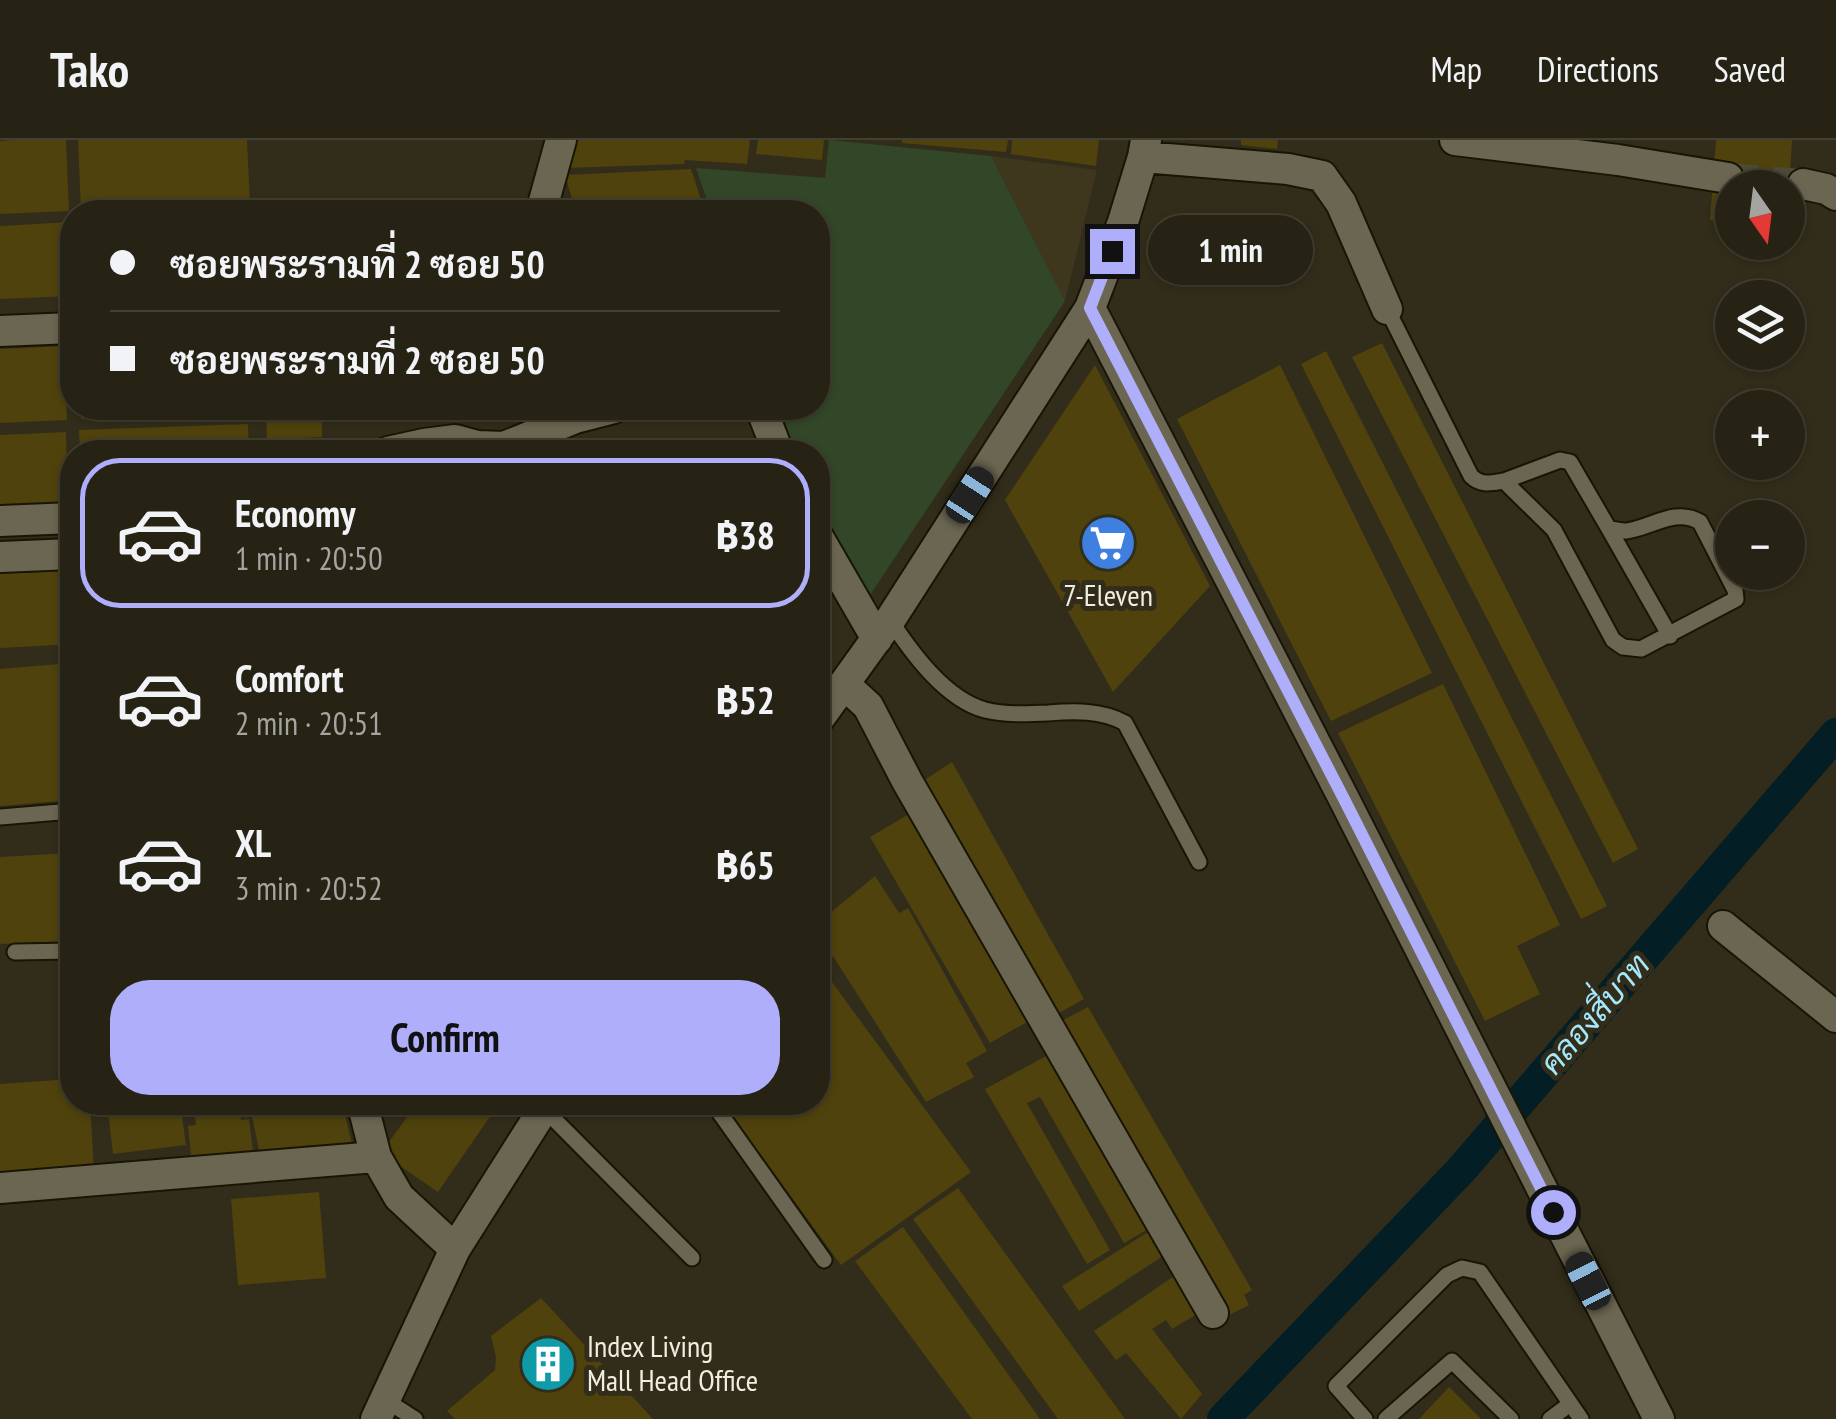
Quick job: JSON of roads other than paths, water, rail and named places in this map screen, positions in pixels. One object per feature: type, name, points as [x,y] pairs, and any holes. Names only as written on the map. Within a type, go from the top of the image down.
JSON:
[{"type":"street","points":[[544,200],[560,140]]},
{"type":"street","points":[[1455,140],[1715,176]]},
{"type":"street","points":[[830,704],[883,630],[1090,308],[1123,222],[1144,148],[1322,176],[1341,203],[1387,309]]},
{"type":"street","points":[[1805,184],[1836,195]]},
{"type":"street","points":[[1090,308],[1660,1419]]},
{"type":"street","points":[[0,332],[60,329]]},
{"type":"street","points":[[525,440],[571,420]]},
{"type":"street","points":[[0,521],[60,518]]},
{"type":"street","points":[[0,557],[60,554]]},
{"type":"street","points":[[830,554],[883,630]]},
{"type":"street","points":[[845,684],[868,706],[1214,1313]]},
{"type":"street","points":[[1723,926],[1836,1016]]},
{"type":"street","points":[[365,1115],[376,1157],[399,1197],[454,1249]]},
{"type":"street","points":[[380,1409],[454,1249],[540,1115]]},
{"type":"street","points":[[0,1188],[376,1157]]},
{"type":"lane","points":[[1387,309],[1471,476],[1484,484],[1504,481],[1560,460],[1570,462],[1670,636]]},
{"type":"lane","points":[[1504,481],[1554,530],[1613,640],[1623,647],[1641,649],[1736,599],[1736,590],[1700,522],[1690,516],[1676,516],[1624,531],[1608,528]]},
{"type":"lane","points":[[883,630],[902,638],[946,690],[984,710],[1098,714],[1125,724],[1199,862]]},
{"type":"lane","points":[[0,817],[60,812]]},
{"type":"lane","points":[[15,952],[60,951]]},
{"type":"lane","points":[[555,1115],[692,1258]]},
{"type":"lane","points":[[721,1115],[824,1260]]},
{"type":"lane","points":[[1366,1419],[1336,1386],[1447,1275],[1462,1268],[1480,1272],[1581,1419]]},
{"type":"lane","points":[[1386,1419],[1452,1361],[1511,1419]]},
{"type":"lane","points":[[1550,1419],[1570,1404]]},
{"type":"lane","points":[[380,1409],[415,1419]]},
{"type":"waterway","name":"คลองสี่บาท","points":[[1223,1419],[1461,1170],[1836,734]]},
{"type":"place","name":"7-Eleven","points":[[1108,543]]},
{"type":"place","name":"Index Living Mall Head Office","points":[[548,1364]]}]
